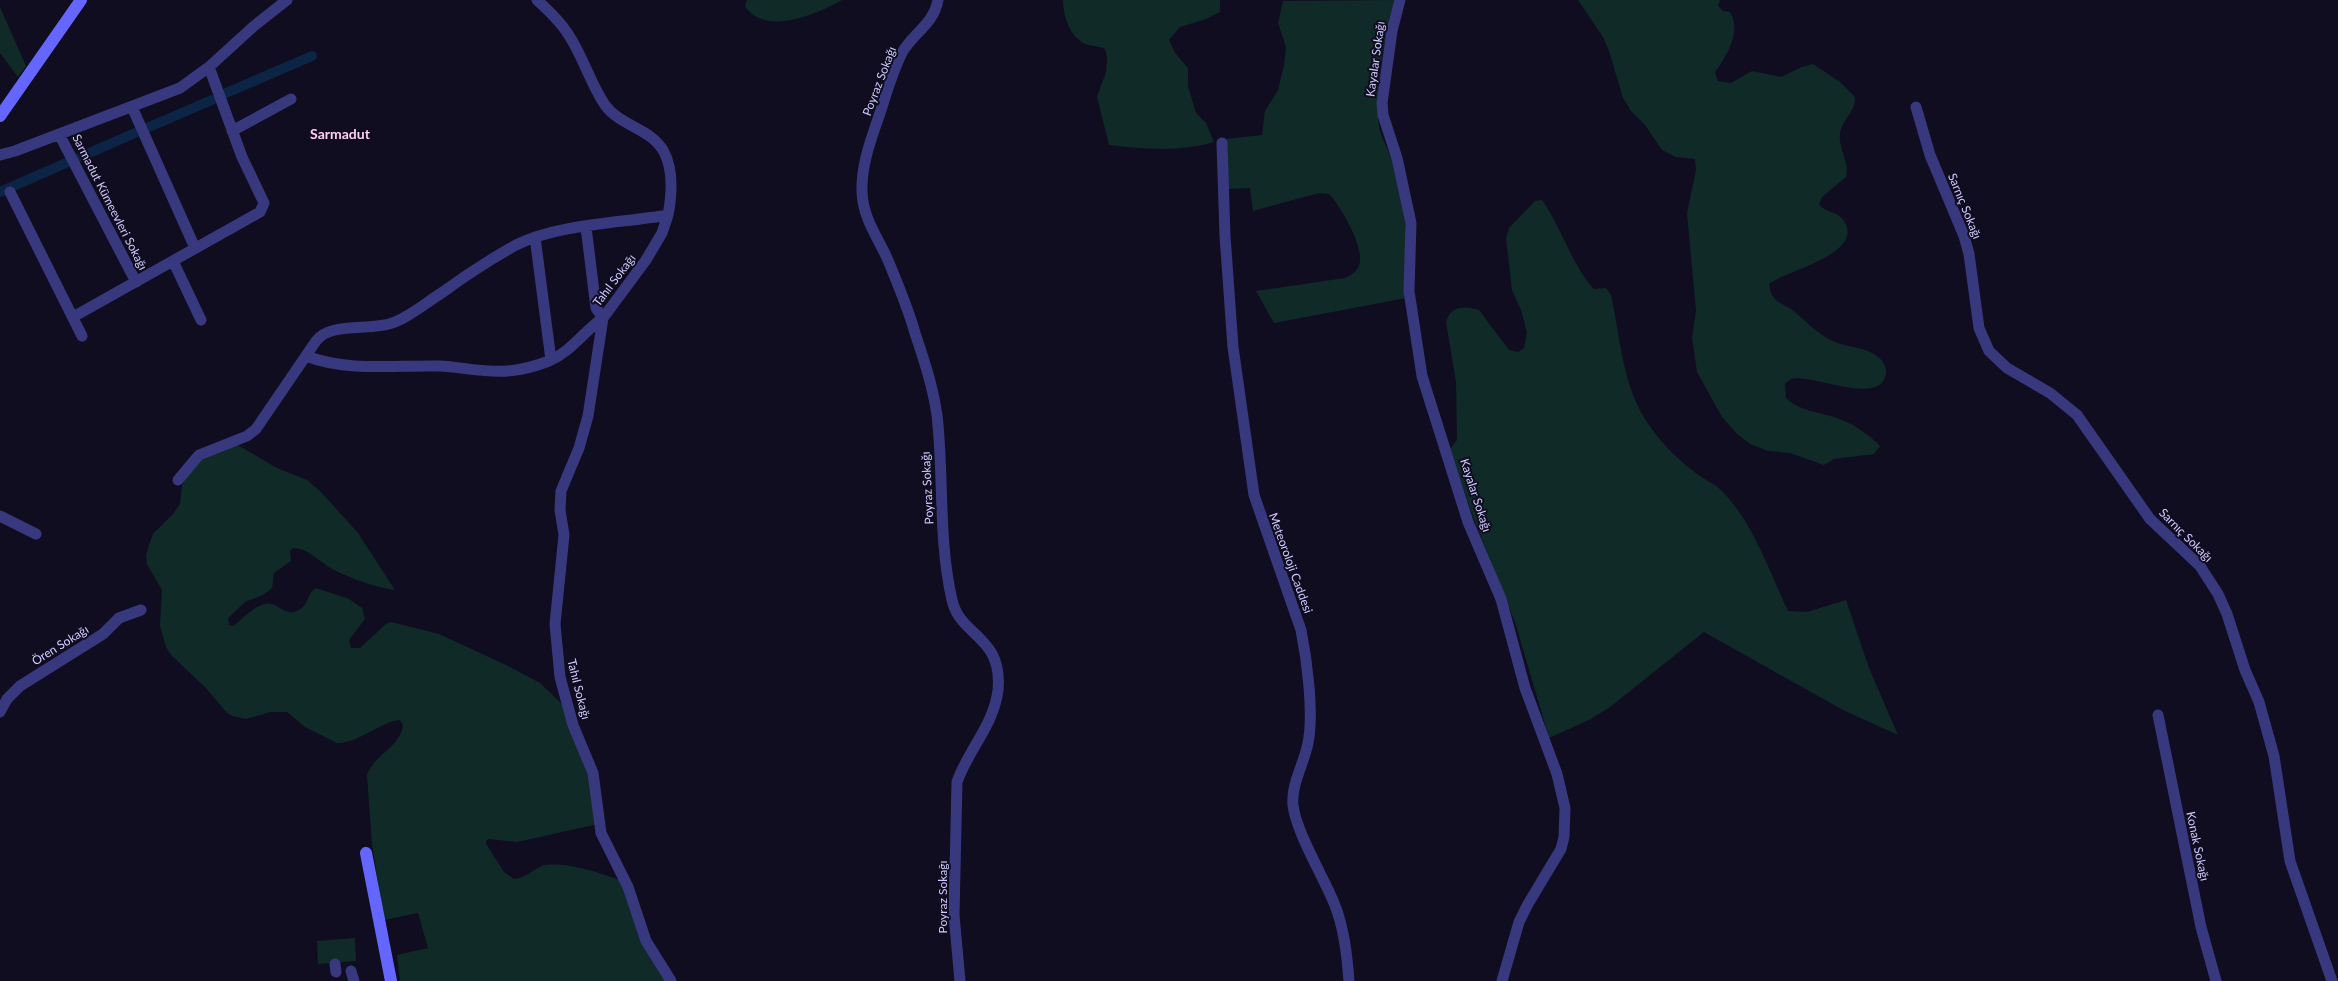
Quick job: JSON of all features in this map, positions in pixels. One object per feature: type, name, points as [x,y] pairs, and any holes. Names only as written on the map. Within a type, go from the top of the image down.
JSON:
[{"type":"main road","points":[[0,116],[81,0]]},
{"type":"main road","points":[[366,853],[391,981]]},
{"type":"street","name":"Sarmadut Kümeevleri Sokağı","points":[[0,154],[59,134],[180,88],[209,67],[254,26],[287,0]]},
{"type":"street","points":[[178,480],[199,455],[247,436],[256,429],[320,336],[325,332],[372,328],[395,322],[488,262],[535,237],[586,227],[668,215],[672,179],[658,141],[651,135],[624,123],[605,105],[568,34],[537,0]]},
{"type":"street","name":"Poyraz Sokağı","points":[[938,0],[934,14],[910,42],[898,62],[865,158],[862,189],[865,216],[888,260],[914,330],[932,392],[937,415],[942,516],[952,602],[960,618],[989,649],[995,659],[998,674],[998,690],[990,718],[961,770],[957,782],[954,915],[960,981]]},
{"type":"street","name":"Kayalar Sokağı","points":[[1400,0],[1392,31],[1382,103],[1383,115],[1396,158],[1411,224],[1412,243],[1409,292],[1422,376],[1468,522],[1501,600],[1525,688],[1557,774],[1564,808],[1564,837],[1561,849],[1528,904],[1520,922],[1502,981]]},
{"type":"street","name":"Sarmadut Kümeevleri Sokağı","points":[[72,317],[260,212],[263,207],[264,203],[232,131],[209,67]]},
{"type":"street","points":[[232,131],[291,99]]},
{"type":"street","points":[[132,107],[195,248]]},
{"type":"street","name":"Sarnıç Sokağı","points":[[1916,107],[1930,155],[1956,214],[1967,245],[1977,316],[1989,351],[2007,368],[2050,393],[2077,415],[2150,519],[2200,566],[2218,594],[2259,702],[2274,756],[2290,861],[2332,981]]},
{"type":"street","name":"Sarmadut Kümeevleri Sokağı","points":[[59,134],[136,282]]},
{"type":"street","name":"Meteoroloji Caddesi","points":[[1222,143],[1225,236],[1233,346],[1250,476],[1258,511],[1300,625],[1304,646],[1309,708],[1308,741],[1294,787],[1293,805],[1298,823],[1338,913],[1345,945],[1349,981]]},
{"type":"street","points":[[10,192],[82,336]]},
{"type":"street","name":"Tahıl Sokağı","points":[[668,215],[662,233],[646,260],[602,318],[588,416],[579,448],[561,491],[560,510],[564,535],[555,624],[557,658],[573,725],[594,773],[601,833],[628,887],[646,941],[671,981]]},
{"type":"street","points":[[306,356],[323,362],[339,364],[442,366],[501,371],[523,369],[550,360],[572,347],[602,318],[598,313],[594,295],[586,227]]},
{"type":"street","points":[[535,237],[550,360]]},
{"type":"street","points":[[172,261],[201,320]]},
{"type":"street","points":[[0,516],[36,534]]},
{"type":"street","name":"Ören Sokağı","points":[[0,712],[7,699],[20,686],[104,634],[119,618],[141,610]]},
{"type":"street","name":"Konak Sokağı","points":[[2158,716],[2201,927],[2216,981]]},
{"type":"green space","points":[[747,0],[842,0],[806,16],[778,21],[765,20],[754,15],[745,6]]},
{"type":"green space","points":[[1063,0],[1220,0],[1220,12],[1206,19],[1180,27],[1169,40],[1175,53],[1188,68],[1188,86],[1196,113],[1206,123],[1214,142],[1175,148],[1109,145],[1097,97],[1106,72],[1107,58],[1105,49],[1086,44],[1076,37],[1068,25]]},
{"type":"green space","points":[[1397,0],[1392,12],[1384,46],[1379,84],[1378,118],[1381,135],[1396,172],[1405,215],[1406,298],[1274,323],[1256,291],[1345,278],[1358,267],[1360,254],[1358,245],[1345,216],[1329,194],[1319,193],[1253,211],[1250,188],[1227,189],[1226,139],[1262,135],[1265,111],[1278,90],[1284,66],[1286,47],[1278,23],[1283,1]]},
{"type":"green space","points":[[1578,0],[1720,0],[1718,6],[1723,11],[1730,12],[1733,19],[1734,35],[1724,59],[1715,72],[1718,81],[1731,83],[1752,71],[1781,77],[1813,64],[1840,82],[1855,97],[1853,107],[1840,133],[1847,171],[1846,177],[1822,197],[1819,204],[1838,215],[1844,221],[1848,233],[1844,243],[1821,260],[1769,284],[1771,294],[1777,301],[1793,311],[1824,336],[1840,344],[1869,351],[1883,362],[1886,374],[1881,383],[1872,388],[1844,387],[1800,378],[1791,379],[1785,384],[1786,398],[1792,403],[1844,421],[1868,435],[1880,446],[1874,454],[1834,459],[1824,465],[1790,453],[1768,451],[1750,444],[1737,434],[1722,417],[1697,372],[1692,338],[1696,311],[1687,213],[1696,170],[1695,159],[1676,157],[1662,150],[1645,125],[1631,111],[1623,98],[1603,37]]},
{"type":"green space","points":[[0,7],[26,66],[18,77],[0,53]]},
{"type":"green space","points":[[1542,200],[1586,279],[1594,289],[1606,288],[1611,295],[1631,390],[1637,405],[1650,427],[1675,456],[1719,489],[1733,504],[1760,548],[1788,611],[1807,612],[1846,600],[1869,668],[1898,735],[1843,710],[1704,632],[1610,707],[1589,720],[1549,738],[1515,622],[1472,514],[1450,449],[1457,440],[1456,382],[1446,322],[1451,312],[1459,308],[1479,310],[1509,350],[1518,352],[1524,348],[1527,333],[1521,310],[1512,290],[1506,238],[1509,228],[1535,201]]},
{"type":"green space","points":[[236,444],[277,468],[307,480],[321,492],[358,533],[395,590],[372,585],[348,576],[334,570],[304,550],[293,548],[290,551],[291,561],[274,573],[272,588],[263,595],[245,602],[228,618],[229,625],[233,626],[252,610],[265,604],[274,605],[288,612],[297,611],[304,606],[316,588],[349,599],[362,608],[365,619],[349,640],[351,648],[360,648],[386,624],[391,622],[439,634],[540,683],[562,704],[592,786],[594,825],[517,842],[489,839],[486,841],[486,844],[504,872],[514,879],[525,876],[542,866],[560,865],[581,868],[620,880],[642,945],[665,981],[400,981],[397,955],[428,948],[418,913],[384,920],[372,844],[367,775],[375,762],[397,740],[403,725],[400,720],[385,724],[354,740],[337,743],[305,727],[287,712],[270,712],[246,719],[232,716],[172,656],[166,647],[160,626],[162,590],[147,564],[146,555],[149,545],[153,534],[180,504],[182,485],[198,460]]},
{"type":"green space","points":[[355,938],[356,961],[318,964],[317,941]]},
{"type":"waterway","points":[[226,93],[312,56]]},
{"type":"waterway","points":[[149,127],[212,100]]},
{"type":"waterway","points":[[80,157],[135,133]]},
{"type":"waterway","points":[[0,192],[66,163]]},
{"type":"district","name":"Sarmadut","points":[[340,133]]}]
